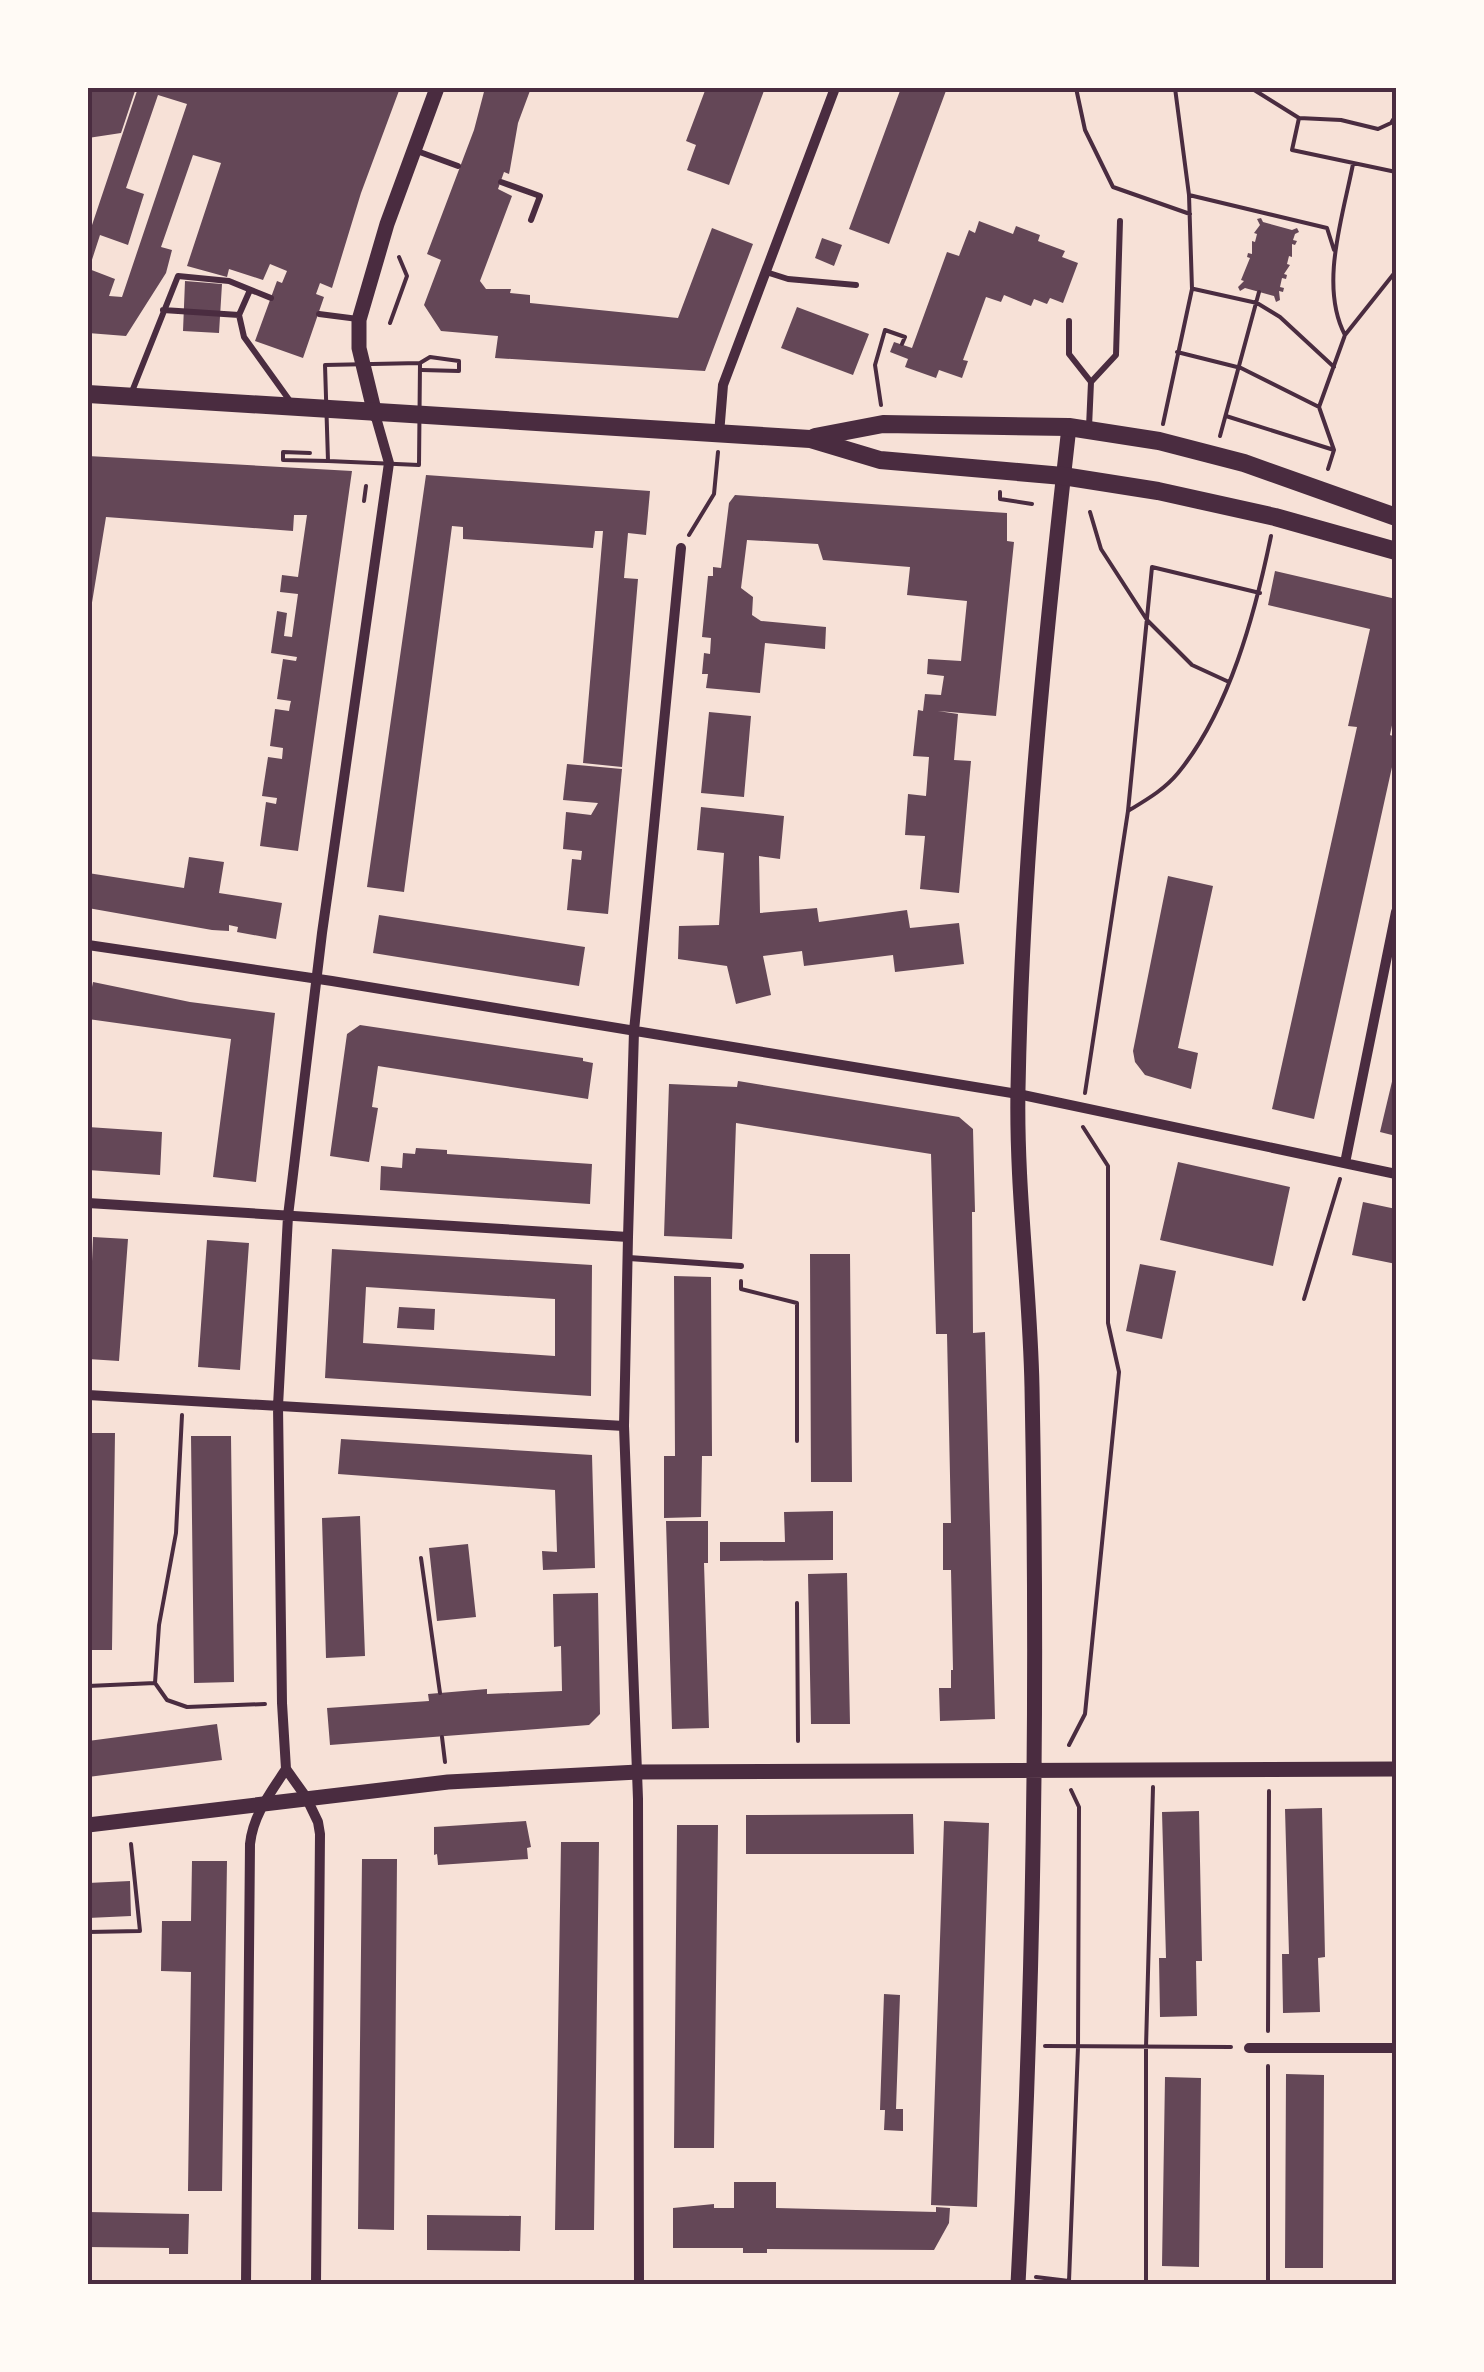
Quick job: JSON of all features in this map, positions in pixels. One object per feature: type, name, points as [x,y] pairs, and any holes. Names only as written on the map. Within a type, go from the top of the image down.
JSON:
[{"type":"main road","points":[[88,394],[810,438],[883,424],[1069,427],[1214,455],[1396,516]]},
{"type":"main road","points":[[810,438],[880,460],[1064,476],[1171,494],[1276,517],[1396,551]]},
{"type":"street","points":[[316,2284],[320,1834],[306,1797],[286,1768],[282,1703],[278,1406],[288,1216],[388,463],[359,348],[360,320],[386,224],[436,88]]},
{"type":"street","points":[[719,434],[722,385],[836,88]]},
{"type":"street","points":[[1019,2280],[1030,2046],[1034,1769],[1032,1384],[1018,1094],[1030,803],[1069,427]]},
{"type":"street","points":[[638,2284],[638,1772],[624,1426],[628,1237],[634,1031],[681,548]]},
{"type":"street","points":[[1345,1164],[1396,912]]},
{"type":"street","points":[[88,944],[1018,1094],[1396,1174]]},
{"type":"street","points":[[88,1203],[628,1237]]},
{"type":"street","points":[[88,1395],[624,1426]]},
{"type":"street","points":[[246,2284],[250,1844],[264,1803],[286,1768]]},
{"type":"street","points":[[88,1825],[448,1782],[638,1772],[1396,1769]]},
{"type":"street","points":[[1249,2048],[1395,2048]]},
{"type":"lane","points":[[414,149],[458,166]]},
{"type":"lane","points":[[500,182],[540,196],[530,220]]},
{"type":"lane","points":[[1089,430],[1091,382],[1116,355],[1120,220]]},
{"type":"lane","points":[[766,272],[788,279],[856,285]]},
{"type":"lane","points":[[130,396],[178,276],[229,282],[271,298]]},
{"type":"lane","points":[[250,290],[239,315],[244,337],[294,407]]},
{"type":"lane","points":[[163,310],[239,315]]},
{"type":"lane","points":[[318,314],[360,320]]},
{"type":"lane","points":[[1069,321],[1069,354],[1091,382]]},
{"type":"lane","points":[[628,1258],[741,1266]]},
{"type":"path","points":[[1076,88],[1085,130],[1113,187],[1190,214]]},
{"type":"path","points":[[1159,442],[1192,289],[1190,214],[1176,88]]},
{"type":"path","points":[[1251,88],[1298,118],[1341,120],[1378,129],[1391,123],[1396,115]]},
{"type":"path","points":[[1298,118],[1292,150],[1396,172]]},
{"type":"path","points":[[1345,335],[1335,316],[1336,254],[1353,163]]},
{"type":"path","points":[[1188,195],[1327,228],[1336,254]]},
{"type":"path","points":[[1226,416],[1334,450],[1318,406],[1345,335],[1396,270]]},
{"type":"path","points":[[390,323],[406,276]]},
{"type":"path","points":[[1192,289],[1256,303],[1280,317],[1334,367]]},
{"type":"path","points":[[1214,455],[1259,292]]},
{"type":"path","points":[[883,424],[875,364],[885,330],[905,337],[902,344]]},
{"type":"path","points":[[1177,352],[1241,368],[1318,406]]},
{"type":"path","points":[[400,365],[422,367],[459,371],[459,361],[430,358],[422,367],[420,378]]},
{"type":"path","points":[[324,370],[325,365],[332,366]]},
{"type":"path","points":[[681,548],[714,494],[719,434]]},
{"type":"path","points":[[327,448],[328,461]]},
{"type":"path","points":[[310,454],[283,452],[283,460],[362,462]]},
{"type":"path","points":[[404,464],[420,464],[419,454]]},
{"type":"path","points":[[363,511],[366,486]]},
{"type":"path","points":[[1000,487],[1000,499],[1032,504]]},
{"type":"path","points":[[1090,512],[1101,550],[1147,620],[1192,666],[1230,682]]},
{"type":"path","points":[[1128,811],[1158,793],[1179,772],[1230,682],[1260,593],[1276,517]]},
{"type":"path","points":[[1069,1745],[1085,1714],[1119,1372],[1108,1323],[1108,1166],[1082,1124],[1083,1107],[1128,811],[1152,567],[1260,593]]},
{"type":"path","points":[[1304,1300],[1345,1164]]},
{"type":"path","points":[[741,1266],[741,1289],[798,1303],[797,1442]]},
{"type":"path","points":[[182,1400],[176,1533],[159,1625],[155,1683],[167,1700],[187,1707],[282,1703]]},
{"type":"path","points":[[420,1558],[440,1693]]},
{"type":"path","points":[[797,1603],[798,1741]]},
{"type":"path","points":[[88,1686],[155,1683]]},
{"type":"path","points":[[442,1737],[448,1782]]},
{"type":"path","points":[[1394,2284],[1396,1769]]},
{"type":"path","points":[[1268,2284],[1269,1771]]},
{"type":"path","points":[[1146,2284],[1146,2047],[1153,1772]]},
{"type":"path","points":[[1019,2280],[1069,2280],[1078,2046],[1079,1807],[1069,1786]]},
{"type":"path","points":[[88,1932],[140,1930],[130,1844]]},
{"type":"path","points":[[1030,2046],[1249,2048]]},
{"type":"building","points":[[88,88],[136,88],[121,133],[88,138]]},
{"type":"building","points":[[138,88],[400,88],[361,193],[332,288],[320,283],[316,294],[324,297],[303,358],[255,341],[277,281],[282,283],[287,271],[270,264],[263,280],[229,269],[227,277],[187,266],[221,163],[193,155],[161,247],[172,250],[166,273],[126,336],[88,333],[88,237]],"holes":[[[158,95],[187,104],[122,297],[109,296],[115,279],[89,269],[100,235],[128,245],[144,194],[126,188]]]},
{"type":"building","points":[[485,88],[531,88],[518,123],[509,174],[504,172],[498,189],[512,196],[480,281],[486,289],[511,289],[510,293],[530,295],[530,303],[678,318],[712,228],[753,244],[705,371],[495,358],[498,336],[441,331],[424,305],[441,260],[427,254],[474,130]]},
{"type":"building","points":[[706,88],[765,88],[729,185],[687,170],[696,145],[686,141]]},
{"type":"building","points":[[901,88],[947,88],[889,244],[849,229]]},
{"type":"building","points":[[1257,219],[1263,222],[1297,228],[1299,232],[1293,240],[1297,241],[1292,244],[1286,279],[1282,278],[1283,292],[1279,291],[1280,300],[1276,302],[1274,296],[1245,288],[1240,291],[1238,287],[1244,281],[1241,280],[1250,258],[1248,253],[1252,254],[1252,241],[1255,242],[1257,234],[1254,233],[1260,225]]},
{"type":"building","points":[[979,221],[1013,234],[1016,226],[1040,235],[1038,241],[1065,251],[1062,257],[1078,263],[1063,303],[1050,298],[1047,304],[1034,299],[1031,306],[1004,295],[1001,302],[986,297],[963,360],[968,361],[962,378],[939,370],[936,378],[905,367],[908,359],[890,352],[894,342],[912,348],[947,252],[959,256],[969,230],[975,233]]},
{"type":"building","points":[[822,238],[842,245],[834,266],[815,258]]},
{"type":"building","points":[[185,281],[222,284],[219,333],[183,331]]},
{"type":"building","points":[[797,307],[869,334],[853,375],[781,348]]},
{"type":"building","points":[[88,456],[352,471],[298,851],[260,846],[266,802],[276,804],[277,798],[262,796],[268,757],[282,759],[283,748],[270,746],[275,709],[289,711],[291,701],[277,699],[283,659],[296,661],[297,657],[271,653],[277,611],[287,613],[284,636],[292,637],[298,594],[280,592],[282,575],[298,577],[307,515],[294,515],[293,531],[106,517],[88,627]]},
{"type":"building","points":[[426,475],[650,491],[646,535],[628,533],[624,578],[638,579],[622,767],[583,763],[603,531],[595,531],[593,548],[463,539],[463,527],[452,526],[404,892],[367,887]]},
{"type":"building","points":[[735,495],[1007,513],[1007,541],[1014,542],[996,716],[938,711],[958,714],[954,760],[971,761],[959,893],[920,889],[925,836],[905,835],[908,794],[926,796],[929,757],[913,756],[918,710],[923,711],[925,694],[941,695],[944,676],[927,674],[928,659],[961,661],[967,601],[907,595],[910,567],[823,560],[818,544],[747,540],[741,588],[753,597],[752,615],[761,621],[826,627],[825,649],[765,643],[760,693],[706,688],[708,674],[702,674],[704,653],[710,654],[711,638],[702,637],[708,576],[713,576],[713,567],[721,568],[729,503]]},
{"type":"building","points":[[1275,571],[1396,599],[1396,706],[1390,735],[1396,737],[1396,749],[1314,1119],[1272,1109],[1357,727],[1348,726],[1370,629],[1268,605]]},
{"type":"building","points":[[709,712],[751,716],[744,797],[701,793]]},
{"type":"building","points":[[567,764],[622,769],[608,914],[567,910],[572,859],[581,860],[582,851],[563,849],[566,812],[591,815],[598,803],[563,800]]},
{"type":"building","points":[[701,807],[784,816],[780,859],[759,856],[760,913],[817,908],[819,922],[907,910],[910,928],[959,923],[964,964],[895,972],[893,955],[804,966],[802,951],[763,956],[771,995],[736,1004],[727,966],[678,959],[679,926],[719,925],[724,853],[697,850]]},
{"type":"building","points":[[189,857],[224,862],[219,893],[282,903],[276,939],[237,932],[238,927],[229,925],[229,931],[212,930],[88,908],[88,873],[184,888]]},
{"type":"building","points":[[1168,876],[1213,886],[1178,1048],[1198,1053],[1191,1089],[1145,1075],[1135,1062],[1133,1051]]},
{"type":"building","points":[[379,915],[585,947],[579,986],[373,953]]},
{"type":"building","points":[[93,982],[190,1002],[275,1013],[256,1182],[213,1177],[231,1039],[88,1019],[88,987]]},
{"type":"building","points":[[360,1025],[583,1058],[593,1063],[588,1099],[378,1066],[372,1107],[378,1108],[369,1162],[330,1156],[347,1034]]},
{"type":"building","points":[[1396,1069],[1396,1136],[1380,1132]]},
{"type":"building","points":[[738,1081],[959,1117],[973,1129],[973,1333],[985,1332],[995,1719],[940,1721],[939,1688],[951,1688],[953,1670],[951,1570],[943,1570],[943,1523],[951,1523],[947,1334],[936,1334],[931,1154],[736,1123],[732,1239],[664,1236],[669,1084],[737,1087]]},
{"type":"building","points":[[88,1127],[162,1132],[160,1175],[88,1170]]},
{"type":"building","points":[[416,1148],[447,1150],[447,1154],[592,1164],[590,1204],[380,1190],[381,1166],[402,1168],[403,1153],[415,1154]]},
{"type":"building","points":[[1178,1162],[1290,1187],[1273,1266],[1160,1240]]},
{"type":"building","points":[[1363,1202],[1396,1209],[1396,1264],[1352,1255]]},
{"type":"building","points":[[93,1237],[128,1239],[119,1361],[88,1359]]},
{"type":"building","points":[[207,1240],[249,1243],[240,1370],[198,1367]]},
{"type":"building","points":[[332,1249],[592,1265],[591,1396],[325,1378]],"holes":[[[366,1287],[555,1299],[555,1356],[363,1343]]]},
{"type":"building","points":[[810,1254],[850,1254],[852,1482],[811,1482]]},
{"type":"building","points":[[1140,1264],[1176,1271],[1162,1339],[1126,1331]]},
{"type":"building","points":[[674,1276],[711,1277],[712,1456],[702,1456],[701,1517],[664,1518],[664,1456],[675,1456]]},
{"type":"building","points":[[399,1307],[435,1309],[434,1330],[397,1328]]},
{"type":"building","points":[[88,1433],[115,1433],[112,1650],[88,1650]]},
{"type":"building","points":[[191,1436],[231,1436],[234,1682],[194,1683]]},
{"type":"building","points":[[341,1439],[592,1455],[595,1568],[543,1570],[542,1551],[557,1552],[555,1490],[338,1474]]},
{"type":"building","points":[[833,1511],[833,1560],[720,1561],[720,1542],[785,1542],[784,1512]]},
{"type":"building","points":[[360,1516],[365,1656],[326,1658],[322,1518]]},
{"type":"building","points":[[666,1521],[708,1521],[708,1563],[704,1563],[709,1728],[672,1729]]},
{"type":"building","points":[[468,1544],[476,1617],[437,1621],[429,1548]]},
{"type":"building","points":[[847,1573],[850,1724],[811,1724],[808,1574]]},
{"type":"building","points":[[598,1593],[600,1714],[589,1725],[330,1745],[327,1708],[429,1701],[428,1694],[487,1689],[487,1694],[562,1691],[561,1646],[554,1647],[553,1594]]},
{"type":"building","points":[[217,1724],[222,1760],[88,1777],[88,1741]]},
{"type":"building","points":[[1322,1808],[1325,1957],[1318,1958],[1320,2012],[1283,2013],[1282,1954],[1289,1954],[1285,1809]]},
{"type":"building","points":[[1199,1811],[1202,1961],[1196,1961],[1197,2016],[1160,2017],[1159,1958],[1166,1958],[1162,1812]]},
{"type":"building","points":[[913,1814],[914,1854],[746,1854],[746,1815]]},
{"type":"building","points":[[526,1821],[531,1847],[527,1848],[528,1859],[438,1865],[434,1827]]},
{"type":"building","points":[[944,1821],[989,1823],[977,2207],[931,2205]]},
{"type":"building","points":[[677,1825],[718,1825],[714,2148],[674,2148]]},
{"type":"building","points":[[561,1842],[599,1842],[594,2230],[555,2230]]},
{"type":"building","points":[[362,1859],[397,1859],[394,2230],[358,2229]]},
{"type":"building","points":[[192,1861],[227,1861],[222,2191],[188,2191],[191,1972],[161,1971],[162,1921],[191,1921]]},
{"type":"building","points":[[130,1881],[131,1916],[88,1918],[88,1883]]},
{"type":"building","points":[[884,1994],[900,1995],[896,2109],[903,2109],[903,2131],[884,2130],[885,2110],[880,2110]]},
{"type":"building","points":[[1286,2074],[1324,2075],[1323,2268],[1285,2268]]},
{"type":"building","points":[[1165,2077],[1201,2078],[1199,2267],[1162,2266]]},
{"type":"building","points":[[734,2182],[776,2182],[776,2208],[936,2212],[936,2207],[950,2208],[949,2223],[934,2250],[767,2249],[767,2253],[743,2253],[743,2248],[673,2248],[673,2208],[714,2204],[714,2208],[734,2208]]},
{"type":"building","points":[[88,2212],[189,2214],[188,2254],[169,2254],[169,2248],[88,2247]]},
{"type":"building","points":[[427,2215],[521,2216],[520,2251],[427,2250]]}]
